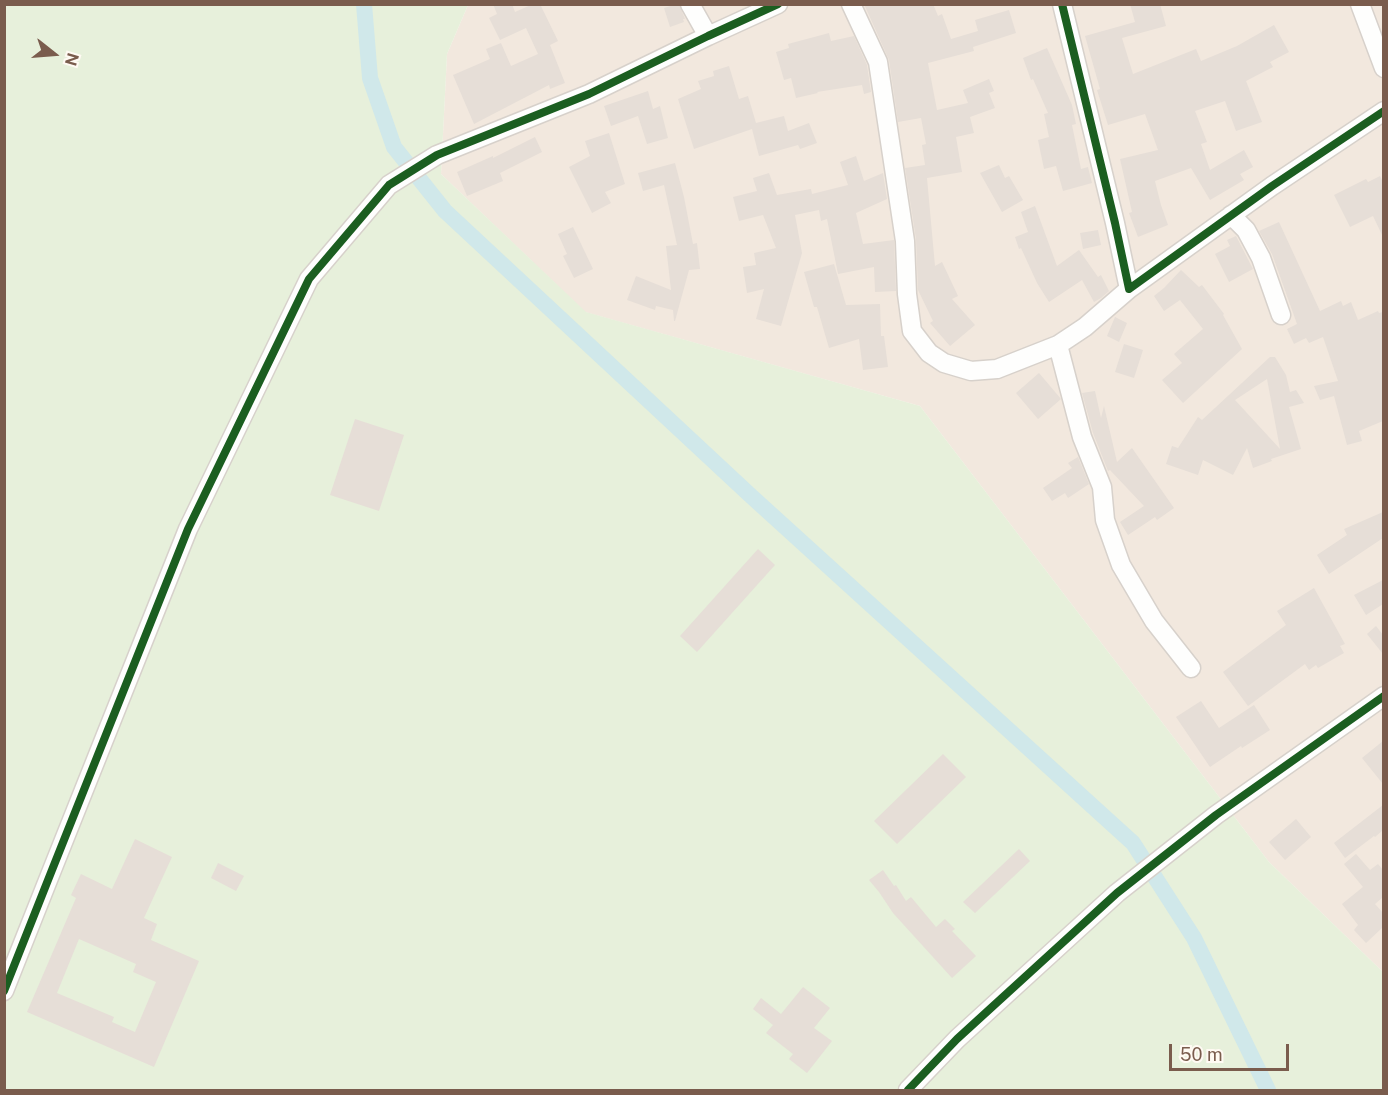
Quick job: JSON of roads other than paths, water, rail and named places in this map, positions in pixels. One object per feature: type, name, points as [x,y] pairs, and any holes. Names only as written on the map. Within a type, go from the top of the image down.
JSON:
[{"type":"street","points":[[690,4],[708,36]]},
{"type":"street","points":[[4,991],[188,529],[309,279],[389,185],[437,155],[590,93],[778,4]]},
{"type":"street","points":[[851,4],[878,62],[881,78],[905,241],[907,294],[912,331],[929,353],[944,363],[971,370],[997,369],[1058,345],[1085,327],[1129,289],[1231,215],[1383,111]]},
{"type":"street","points":[[1062,4],[1129,289]]},
{"type":"street","points":[[1360,4],[1383,68]]},
{"type":"street","points":[[1231,215],[1246,230],[1261,258],[1281,315]]},
{"type":"street","points":[[1058,345],[1082,437],[1102,487],[1106,520],[1121,565],[1154,621],[1191,668]]},
{"type":"street","points":[[908,1090],[957,1039],[1117,893],[1216,816],[1383,696]]},
{"type":"waterway","points":[[364,4],[370,78],[394,147],[445,211],[751,496],[1133,843],[1194,938],[1268,1090]]}]
